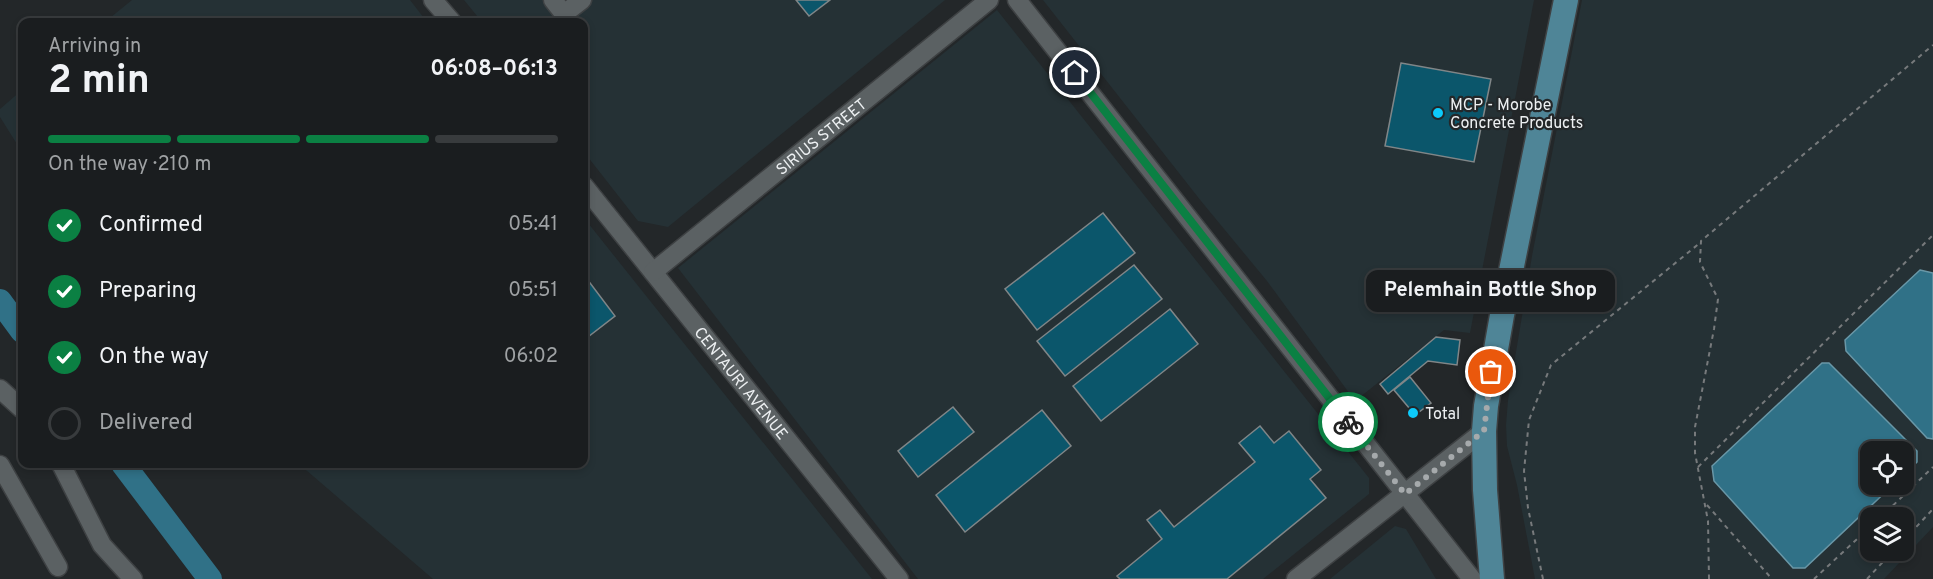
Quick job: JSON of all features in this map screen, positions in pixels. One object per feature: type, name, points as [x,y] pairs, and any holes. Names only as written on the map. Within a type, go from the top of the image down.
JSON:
[{"type":"main road","points":[[1492,579],[1485,490],[1484,431],[1491,372],[1566,0]]},
{"type":"street","points":[[434,0],[449,18]]},
{"type":"street","points":[[553,0],[564,14],[582,0]]},
{"type":"street","name":"SIRIUS STREET","points":[[653,272],[989,0]]},
{"type":"street","points":[[1017,0],[1472,579]]},
{"type":"street","name":"CENTAURI AVENUE","points":[[588,191],[898,579]]},
{"type":"street","points":[[0,389],[18,405]]},
{"type":"street","points":[[1296,579],[1484,431]]},
{"type":"street","points":[[0,465],[58,567]]},
{"type":"street","points":[[63,468],[102,545],[133,579]]},
{"type":"path","points":[[1544,579],[1528,508],[1524,471],[1529,420],[1551,365],[1933,45]]},
{"type":"path","points":[[1698,468],[1933,235]]},
{"type":"path","points":[[1701,241],[1700,262],[1718,299],[1695,427],[1695,453],[1708,521],[1709,579]]},
{"type":"path","points":[[1891,507],[1933,467]]},
{"type":"path","points":[[1705,503],[1772,579]]},
{"type":"path","points":[[1914,529],[1933,509]]},
{"type":"path","points":[[1814,579],[1860,536]]},
{"type":"path","points":[[1867,579],[1884,561]]},
{"type":"shaded area","points":[[132,0],[410,0],[424,18],[110,18]]},
{"type":"shaded area","points":[[464,0],[945,0],[668,227],[638,221],[588,157],[588,18],[479,18]]},
{"type":"shaded area","points":[[1043,0],[1534,0],[1470,333],[1444,330],[1355,401],[1267,281]]},
{"type":"shaded area","points":[[1582,0],[1933,0],[1933,527],[1914,547],[1914,507],[1860,507],[1860,561],[1901,561],[1884,579],[1535,579],[1507,446],[1508,400],[1532,256]]},
{"type":"shaded area","points":[[997,10],[1369,478],[1369,494],[1263,579],[918,579],[678,268]]},
{"type":"shaded area","points":[[18,93],[18,146],[0,117],[0,109]]},
{"type":"shaded area","points":[[588,223],[872,579],[433,579],[304,468],[588,468]]},
{"type":"shaded area","points":[[1395,526],[1406,529],[1436,579],[1330,579]]},
{"type":"water","points":[[1920,270],[1933,273],[1933,439],[1927,438],[1846,351],[1845,340]]},
{"type":"water","points":[[1822,363],[1829,363],[1907,441],[1860,441],[1860,495],[1882,495],[1870,507],[1860,507],[1860,516],[1805,568],[1793,568],[1714,481],[1712,466]]},
{"type":"water","points":[[1914,448],[1917,451],[1917,462],[1914,465]]},
{"type":"building","points":[[796,0],[830,0],[809,16]]},
{"type":"building","points":[[1401,63],[1491,79],[1474,162],[1385,146]]},
{"type":"building","points":[[1103,213],[1135,253],[1037,330],[1005,289]]},
{"type":"building","points":[[1134,265],[1162,299],[1065,376],[1037,341]]},
{"type":"building","points":[[588,280],[615,316],[588,337]]},
{"type":"building","points":[[1170,309],[1198,344],[1101,421],[1073,386]]},
{"type":"building","points":[[1436,337],[1460,340],[1457,365],[1428,361],[1388,394],[1380,384]]},
{"type":"building","points":[[1410,377],[1431,403],[1415,415],[1394,390]]},
{"type":"building","points":[[953,407],[974,432],[918,477],[898,451]]},
{"type":"building","points":[[1042,410],[1071,446],[965,532],[936,495]]},
{"type":"building","points":[[1260,426],[1274,443],[1289,431],[1321,470],[1310,479],[1326,498],[1227,579],[1120,579],[1117,576],[1162,539],[1147,520],[1160,510],[1174,527],[1255,462],[1239,443]]},
{"type":"waterway","points":[[0,301],[18,326]]},
{"type":"waterway","points":[[126,468],[210,579]]},
{"type":"way so far","points":[[1348,422],[1405,494],[1484,431],[1491,372]]},
{"type":"place","name":"MCP - Morobe Concrete Products","points":[[1438,113]]},
{"type":"place","name":"Pelemhain Bottle Shop","points":[[1491,372]]},
{"type":"place","name":"Total","points":[[1413,413]]},
{"type":"route","points":[[1075,73],[1348,422]]}]
